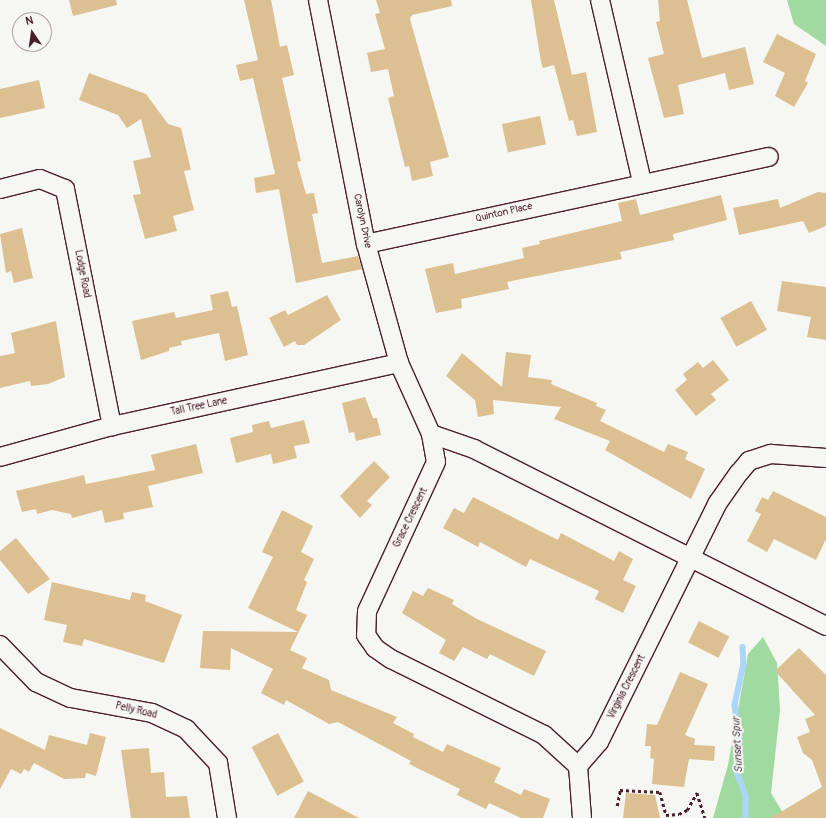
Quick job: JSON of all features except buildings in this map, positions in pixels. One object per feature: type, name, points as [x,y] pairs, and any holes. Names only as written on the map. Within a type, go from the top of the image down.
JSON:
[{"type":"street","name":"Carolyn Drive","points":[[318,0],[366,244],[399,363],[431,434]]},
{"type":"street","points":[[600,0],[642,182]]},
{"type":"street","name":"Quinton Place","points":[[366,244],[642,182],[769,157]]},
{"type":"street","name":"Lodge Road","points":[[0,188],[40,179],[65,189],[112,426]]},
{"type":"street","name":"Tall Tree Lane","points":[[0,457],[112,426],[399,363]]},
{"type":"street","points":[[431,434],[474,449],[693,557],[826,626]]},
{"type":"street","name":"Grace Crescent","points":[[431,434],[436,462],[433,474],[372,599],[364,622],[366,635],[375,648],[391,659],[544,735],[578,766]]},
{"type":"street","name":"Virginia Crescent","points":[[578,766],[599,742],[693,557],[717,504],[749,461],[771,454],[826,458]]},
{"type":"street","name":"Pelly Road","points":[[0,645],[36,682],[71,698],[152,713],[186,729],[218,763],[227,818]]},
{"type":"street","points":[[578,766],[582,818]]},
{"type":"path","points":[[617,806],[620,790],[660,792],[666,815],[679,814],[687,810],[697,793],[705,818]]},
{"type":"green space","points":[[787,0],[826,0],[826,46],[794,24]]},
{"type":"green space","points":[[763,637],[777,663],[780,710],[771,793],[786,818],[713,818],[728,765],[748,654]]},
{"type":"waterway","name":"Sunset Spur","points":[[743,647],[744,664],[735,705],[739,737],[737,772],[746,796],[746,818]]}]
